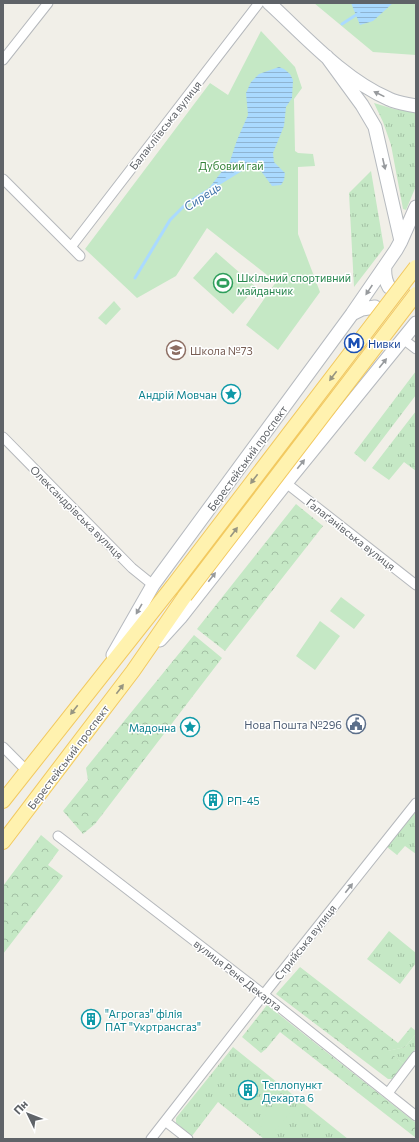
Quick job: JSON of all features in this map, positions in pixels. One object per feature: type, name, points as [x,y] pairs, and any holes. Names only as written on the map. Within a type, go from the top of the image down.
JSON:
[{"type":"main road","points":[[268,3],[327,57],[361,84],[391,100],[416,106]]},
{"type":"main road","points":[[327,57],[362,105],[375,127],[402,241]]},
{"type":"main road","name":"Берестейський проспект","points":[[98,679],[153,585],[352,314],[402,241],[416,207]]},
{"type":"main road","points":[[385,266],[384,274],[389,287]]},
{"type":"main road","name":"Берестейський проспект","points":[[3,801],[172,587],[416,267]]},
{"type":"main road","name":"Берестейський проспект","points":[[3,842],[133,671],[185,596],[415,299]]},
{"type":"main road","points":[[352,314],[362,309],[375,307]]},
{"type":"main road","name":"Берестейський проспект","points":[[133,671],[180,618],[286,483],[416,322]]},
{"type":"main road","points":[[396,323],[400,342]]},
{"type":"street","points":[[3,60],[48,3]]},
{"type":"street","name":"Балакліївська вулиця","points":[[71,247],[259,3]]},
{"type":"street","points":[[3,179],[80,256]]},
{"type":"street","points":[[400,342],[416,349]]},
{"type":"street","name":"Олександрівська вулиця","points":[[3,437],[132,568],[153,585]]},
{"type":"street","name":"Ґалаґанівська вулиця","points":[[286,483],[416,585]]},
{"type":"street","points":[[3,747],[26,770]]},
{"type":"street","name":"Стрийська вулиця","points":[[151,1139],[416,803]]},
{"type":"street","name":"вулиця Рене Декарта","points":[[58,836],[264,995],[416,1116]]},
{"type":"street","points":[[388,1093],[416,1056]]},
{"type":"street","points":[[165,1121],[188,1139]]},
{"type":"green space","points":[[314,3],[416,3],[416,55],[373,52]]},
{"type":"green space","name":"Дубовий гай","points":[[261,31],[295,67],[302,88],[294,99],[295,151],[298,153],[313,154],[315,166],[298,167],[298,234],[320,292],[278,350],[246,325],[276,282],[207,228],[176,276],[137,298],[85,249],[210,83],[228,95]]},
{"type":"green space","points":[[374,103],[394,109],[416,112],[416,186],[406,210],[403,209],[391,145],[383,122]]},
{"type":"green space","points":[[371,171],[384,248],[354,287],[349,193]]},
{"type":"green space","points":[[216,252],[256,287],[233,314],[193,278]]},
{"type":"green space","points":[[114,301],[121,309],[106,325],[98,318]]},
{"type":"green space","points":[[416,371],[416,395],[365,462],[354,453]]},
{"type":"green space","points":[[416,411],[416,471],[404,462],[389,480],[372,468]]},
{"type":"green space","points":[[296,504],[323,526],[225,651],[197,629]]},
{"type":"green space","points":[[341,597],[365,615],[354,629],[330,611]]},
{"type":"green space","points":[[320,621],[340,636],[315,670],[296,656]]},
{"type":"green space","points":[[194,635],[222,658],[95,824],[83,834],[63,811],[88,780],[86,768]]},
{"type":"green space","points":[[416,811],[416,854],[405,846],[397,855],[387,847]]},
{"type":"green space","points":[[41,835],[59,850],[48,865],[63,876],[3,954],[3,886]]},
{"type":"green space","points":[[389,931],[416,953],[416,963],[400,984],[367,959]]},
{"type":"green space","points":[[300,967],[398,1043],[411,1027],[416,1031],[416,1034],[405,1047],[388,1051],[404,1064],[392,1079],[388,1079],[276,994]]},
{"type":"green space","points":[[267,1005],[416,1123],[416,1138],[280,1032],[261,1053],[242,1037]]},
{"type":"green space","points":[[416,1034],[416,1048],[404,1064],[387,1051],[405,1047]]},
{"type":"green space","points":[[233,1047],[348,1139],[264,1139],[218,1102],[192,1136],[176,1123],[176,1118]]},
{"type":"green space","points":[[278,1101],[291,1112],[271,1135],[258,1124]]},
{"type":"water","points":[[351,3],[393,3],[373,21],[360,25]]},
{"type":"water","points":[[279,67],[290,74],[293,80],[292,98],[286,107],[284,126],[273,153],[274,162],[285,173],[284,180],[281,185],[272,186],[261,171],[255,166],[247,165],[209,188],[230,161],[248,115],[246,93],[251,82],[259,74]]},
{"type":"waterway","name":"Сирець","points":[[342,24],[359,13]]},
{"type":"waterway","name":"Сирець","points":[[135,278],[170,220],[186,204],[252,163]]},
{"type":"place","name":"Шкільний спортивний майданчик","points":[[223,283]]},
{"type":"place","name":"Нивки","points":[[354,343]]},
{"type":"place","name":"Школа №73","points":[[176,350]]},
{"type":"place","name":"Андрій Мовчан","points":[[231,394]]},
{"type":"place","name":"Нова Пошта №296","points":[[356,724]]},
{"type":"place","name":"Мадонна","points":[[190,727]]},
{"type":"place","name":"РП-45","points":[[213,800]]},
{"type":"place","name":"\"Агрогаз\" філія ПАТ \"Укртрансгаз\"","points":[[91,1019]]},
{"type":"place","name":"Теплопункт Декарта 6","points":[[248,1090]]}]
